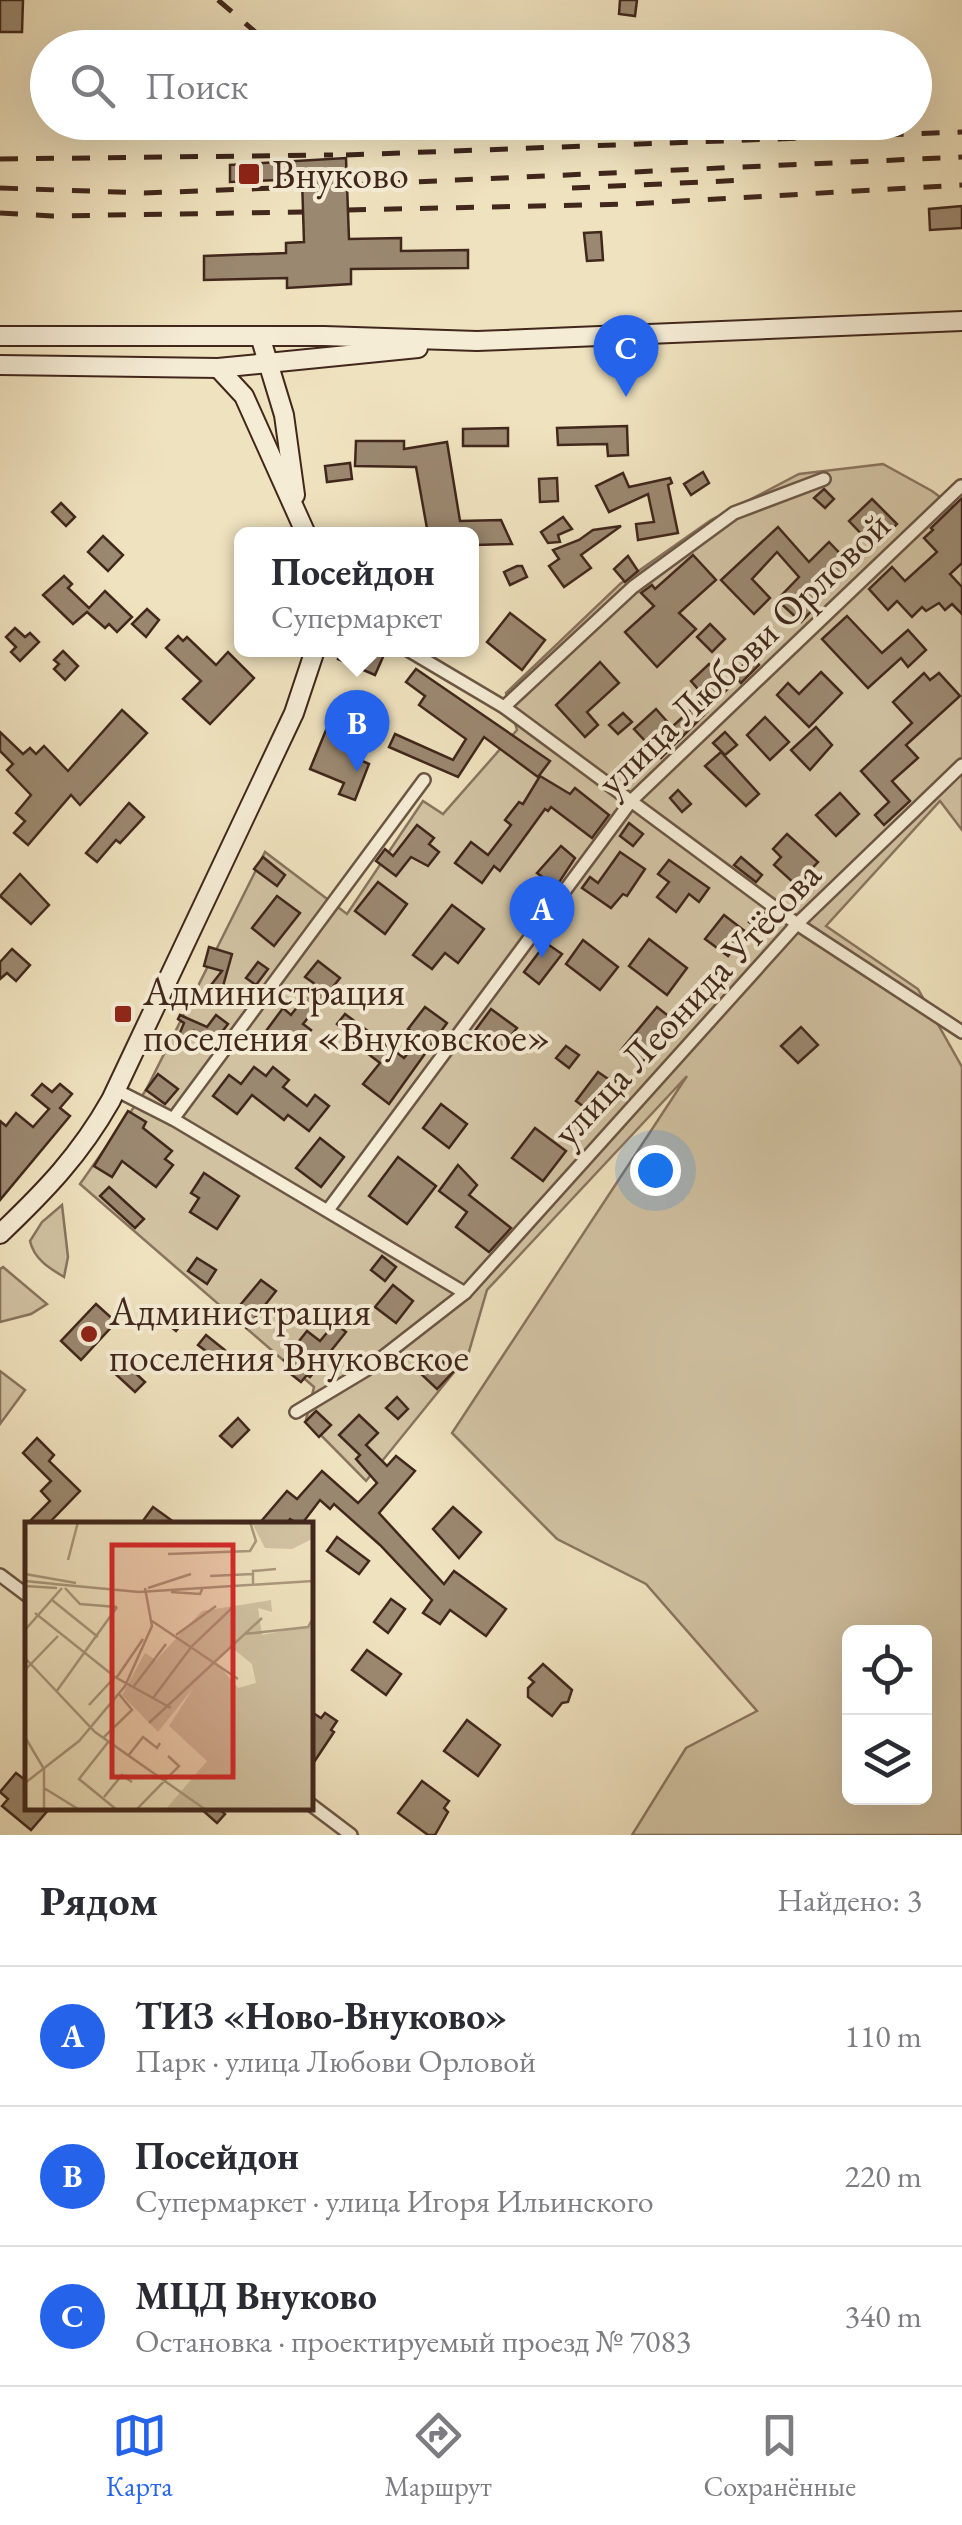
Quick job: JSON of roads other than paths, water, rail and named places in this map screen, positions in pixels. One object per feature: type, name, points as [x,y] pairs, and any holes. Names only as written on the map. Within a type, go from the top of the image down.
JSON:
[{"type":"main road","points":[[0,364],[218,368],[477,341],[962,320]]},
{"type":"main road","points":[[0,336],[477,341]]},
{"type":"main road","points":[[260,336],[284,414],[298,515]]},
{"type":"main road","points":[[244,396],[249,364],[260,336]]},
{"type":"main road","points":[[218,368],[244,396],[303,527]]},
{"type":"main road","points":[[0,1234],[73,1160],[116,1090],[294,713],[313,657]]},
{"type":"street","points":[[504,707],[633,587],[734,513],[824,479]]},
{"type":"street","name":"улица Любови Орловой","points":[[328,1210],[632,800],[961,486]]},
{"type":"street","points":[[420,657],[504,707],[797,924],[962,1032]]},
{"type":"street","name":"улица Леонида Утёсова","points":[[296,1412],[366,1370],[464,1293],[797,924],[962,765]]},
{"type":"street","points":[[172,1119],[424,780]]},
{"type":"street","points":[[116,1090],[172,1119],[464,1293]]},
{"type":"street","points":[[0,1576],[25,1594]]},
{"type":"street","points":[[312,1806],[351,1835]]},
{"type":"railway","points":[[218,0],[253,30]]},
{"type":"railway","points":[[932,133],[962,132]]},
{"type":"railway","points":[[346,155],[748,140]]},
{"type":"railway","points":[[0,159],[333,155]]},
{"type":"railway","points":[[347,185],[962,157]]},
{"type":"railway","points":[[572,188],[747,180]]},
{"type":"railway","points":[[348,210],[630,204],[962,185]]},
{"type":"railway","points":[[0,188],[144,193],[302,187]]},
{"type":"railway","points":[[0,213],[52,216],[303,212]]},
{"type":"place","name":"Внуково","points":[[249,174]]},
{"type":"place","name":"МЦД Внуково","points":[[626,397]]},
{"type":"place","name":"Посейдон","points":[[357,772]]},
{"type":"place","name":"ТИЗ «Ново-Внуково»","points":[[542,958]]},
{"type":"place","name":"Администрация поселения «Внуковское»","points":[[123,1014]]},
{"type":"place","name":"Администрация поселения Внуковское","points":[[89,1334]]}]
